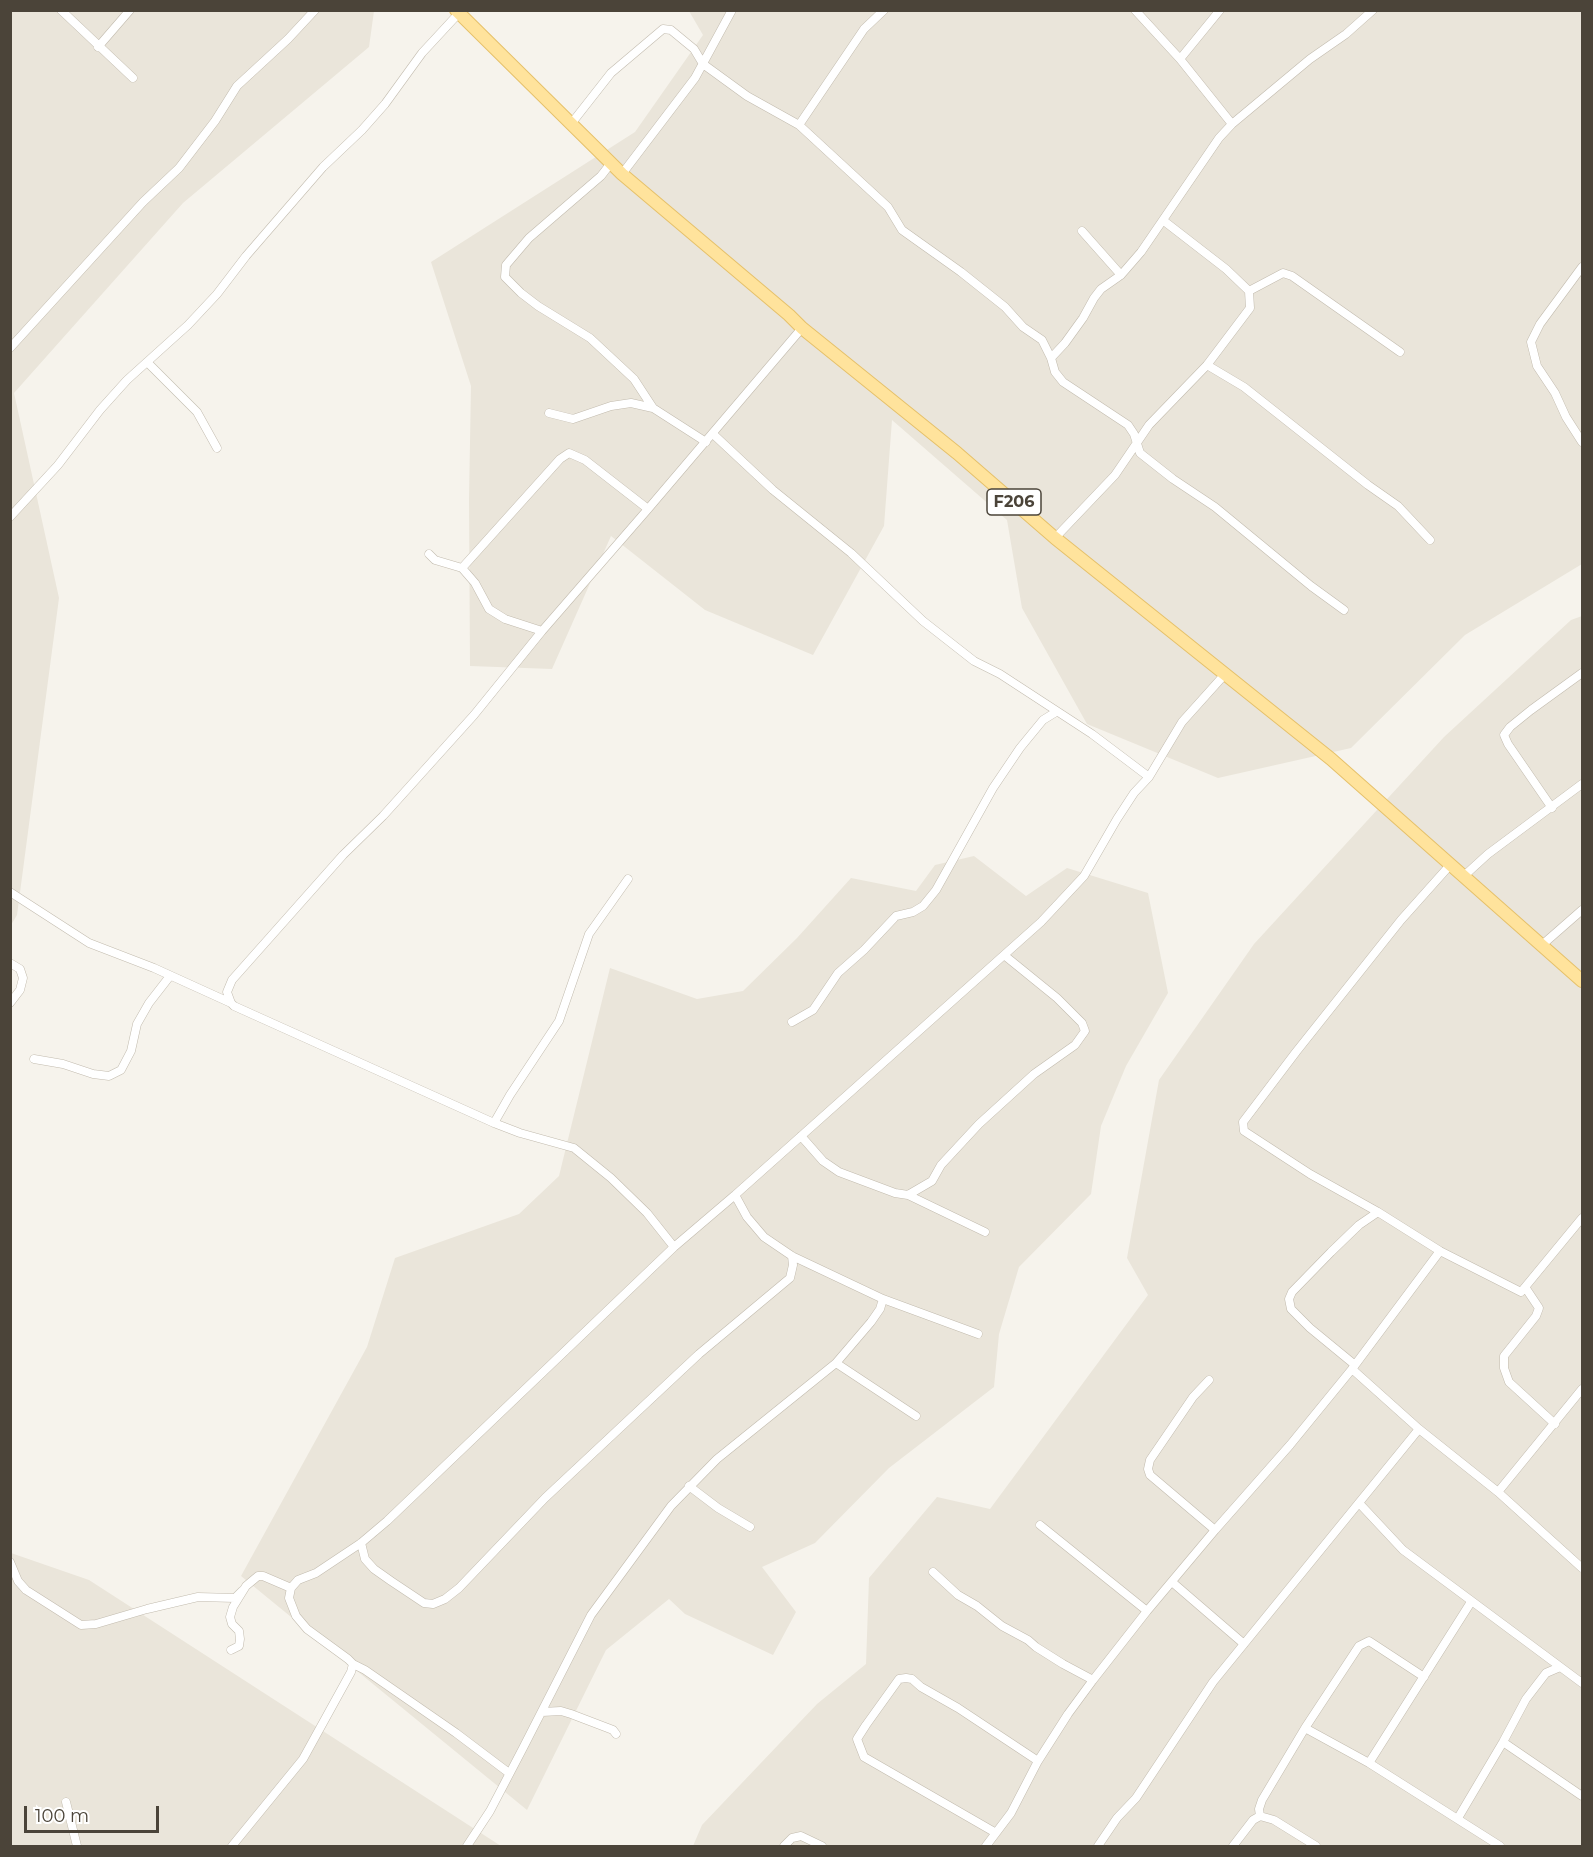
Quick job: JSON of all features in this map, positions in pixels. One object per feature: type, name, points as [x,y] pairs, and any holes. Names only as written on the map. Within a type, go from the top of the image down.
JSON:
[{"type":"main road","name":"F206","points":[[458,12],[622,174],[802,328],[957,453],[1055,538],[1331,759],[1465,875],[1582,981]]},
{"type":"street","points":[[61,10],[133,78]]},
{"type":"street","points":[[98,47],[130,10]]},
{"type":"street","points":[[10,348],[143,202],[179,168],[237,86],[288,39],[315,10]]},
{"type":"street","points":[[622,174],[667,116],[703,64],[732,10]]},
{"type":"street","points":[[799,125],[864,30],[884,10]]},
{"type":"street","points":[[1135,10],[1180,58],[1232,124]]},
{"type":"street","points":[[1180,58],[1220,10]]},
{"type":"street","points":[[1052,358],[1065,344],[1101,289],[1121,275],[1164,221],[1219,138],[1232,124],[1310,59],[1346,34],[1373,10]]},
{"type":"street","points":[[10,517],[58,465],[107,403],[217,294],[246,256],[323,167],[362,130],[385,104],[422,53],[458,12]]},
{"type":"street","points":[[571,124],[611,73],[663,29],[671,30],[694,50],[703,64],[756,101],[799,125],[888,207],[902,230],[961,272],[1005,307],[1023,327],[1042,340],[1052,358],[1055,372],[1063,382],[1128,425],[1137,441],[1140,453],[1173,479],[1215,507],[1311,586],[1344,610]]},
{"type":"street","points":[[611,163],[602,176],[529,238],[506,265],[505,278],[538,306],[590,338],[634,379],[653,408]]},
{"type":"street","points":[[1055,538],[1115,475],[1137,441],[1161,411],[1207,365],[1250,308],[1249,291],[1226,269],[1164,221]]},
{"type":"street","points":[[1082,231],[1121,275]]},
{"type":"street","points":[[1582,267],[1540,324],[1531,342],[1537,366],[1582,442]]},
{"type":"street","points":[[1249,291],[1282,273],[1292,276],[1400,352]]},
{"type":"street","points":[[231,1003],[227,992],[232,980],[343,855],[383,816],[474,715],[542,631],[802,328]]},
{"type":"street","points":[[147,362],[198,412],[217,448]]},
{"type":"street","points":[[1207,365],[1244,387],[1398,506],[1430,540]]},
{"type":"street","points":[[549,413],[573,419],[611,406],[631,403],[653,408],[706,442]]},
{"type":"street","points":[[712,434],[772,490],[858,559],[923,621],[974,661],[1000,674],[1092,734],[1149,777]]},
{"type":"street","points":[[462,568],[560,459],[569,453],[585,460],[648,509]]},
{"type":"street","points":[[429,554],[435,560],[462,568],[475,583],[489,609],[505,619],[542,631]]},
{"type":"street","points":[[509,1773],[456,1732],[365,1670],[352,1664],[307,1629],[296,1616],[288,1598],[291,1588],[297,1580],[315,1573],[361,1543],[406,1504],[674,1247],[735,1196],[1005,955],[1065,898],[1084,876],[1117,819],[1134,793],[1149,777],[1182,722],[1226,673]]},
{"type":"street","points":[[1552,808],[1504,735],[1524,716],[1582,674]]},
{"type":"street","points":[[792,1022],[813,1010],[838,973],[864,950],[896,916],[913,912],[922,906],[936,890],[993,788],[1020,748],[1043,720],[1056,712]]},
{"type":"street","points":[[1465,875],[1488,854],[1582,784]]},
{"type":"street","points":[[1451,864],[1401,920],[1335,1001],[1243,1122],[1244,1131],[1310,1174],[1378,1212],[1440,1251],[1521,1292],[1582,1218]]},
{"type":"street","points":[[494,1123],[559,1021],[589,934],[628,879]]},
{"type":"street","points":[[10,892],[89,943],[231,1003],[494,1123],[574,1148],[611,1178],[646,1213],[674,1247]]},
{"type":"street","points":[[1542,945],[1582,910]]},
{"type":"street","points":[[908,1195],[932,1181],[941,1165],[978,1124],[1034,1074],[1075,1044],[1085,1031],[1082,1023],[1057,998],[1005,955]]},
{"type":"street","points":[[10,963],[20,969],[23,978],[20,990],[10,1004]]},
{"type":"street","points":[[34,1059],[63,1064],[93,1074],[109,1076],[121,1070],[131,1051],[137,1024],[170,976]]},
{"type":"street","points":[[801,1136],[823,1161],[839,1172],[894,1193],[908,1195],[985,1232]]},
{"type":"street","points":[[735,1196],[747,1217],[764,1237],[792,1256],[883,1299],[978,1334]]},
{"type":"street","points":[[1378,1212],[1359,1225],[1292,1292],[1289,1299],[1291,1309],[1419,1429],[1498,1492],[1582,1568]]},
{"type":"street","points":[[986,1846],[1011,1813],[1038,1761],[1093,1680],[1147,1611],[1290,1445],[1353,1367],[1440,1251]]},
{"type":"street","points":[[361,1543],[365,1559],[374,1569],[391,1581],[424,1603],[433,1604],[445,1599],[459,1588],[545,1497],[699,1354],[790,1278],[793,1265],[792,1256]]},
{"type":"street","points":[[1525,1287],[1539,1308],[1536,1316],[1504,1356],[1504,1368],[1509,1382],[1555,1424]]},
{"type":"street","points":[[466,1846],[490,1811],[591,1615],[671,1506],[717,1459],[836,1363],[871,1322],[880,1309],[883,1299]]},
{"type":"street","points":[[836,1363],[916,1416]]},
{"type":"street","points":[[1209,1380],[1193,1397],[1150,1460],[1148,1469],[1150,1475],[1215,1530]]},
{"type":"street","points":[[1498,1492],[1582,1389]]},
{"type":"street","points":[[1098,1846],[1117,1818],[1136,1798],[1213,1682],[1419,1429]]},
{"type":"street","points":[[690,1486],[718,1508],[750,1527]]},
{"type":"street","points":[[1359,1503],[1403,1550],[1582,1683]]},
{"type":"street","points":[[1040,1525],[1147,1611]]},
{"type":"street","points":[[10,1562],[18,1581],[26,1590],[81,1625],[96,1624],[198,1597],[235,1598],[258,1576],[291,1588]]},
{"type":"street","points":[[933,1572],[958,1594],[1002,1626],[1093,1680]]},
{"type":"street","points":[[1172,1582],[1244,1644]]},
{"type":"street","points":[[231,1650],[239,1646],[239,1631],[232,1624],[230,1617],[242,1591]]},
{"type":"street","points":[[1369,1763],[1471,1602]]},
{"type":"street","points":[[1260,1816],[1259,1809],[1262,1800],[1305,1728],[1359,1646],[1369,1641],[1424,1677]]},
{"type":"street","points":[[232,1846],[303,1760],[351,1672],[352,1664]]},
{"type":"street","points":[[1458,1818],[1526,1698],[1546,1673],[1560,1667]]},
{"type":"street","points":[[996,1833],[864,1757],[857,1739],[899,1679],[906,1678],[912,1679],[1038,1761]]},
{"type":"street","points":[[542,1712],[561,1711],[613,1730],[616,1734]]},
{"type":"street","points":[[1305,1728],[1369,1763],[1500,1846]]},
{"type":"street","points":[[1503,1742],[1582,1796]]},
{"type":"street","points":[[66,1802],[77,1846]]},
{"type":"street","points":[[1233,1846],[1253,1820],[1260,1816],[1274,1820],[1317,1846]]},
{"type":"street","points":[[784,1846],[792,1838],[801,1836],[822,1846]]},
{"type":"shaded area","points":[[11,11],[374,11],[369,47],[183,203],[14,393],[59,598],[17,915],[11,925]]},
{"type":"shaded area","points":[[689,11],[1582,11],[1582,564],[1465,635],[1351,748],[1218,778],[1087,724],[1022,608],[1007,520],[892,420],[884,526],[813,655],[705,610],[611,536],[552,669],[470,666],[471,386],[431,262],[635,132],[703,35]]},
{"type":"shaded area","points":[[1582,616],[1582,1846],[693,1846],[702,1825],[817,1704],[866,1664],[869,1578],[937,1497],[990,1509],[1148,1295],[1127,1258],[1159,1080],[1254,944],[1444,737],[1571,620]]},
{"type":"shaded area","points":[[974,856],[1026,896],[1067,868],[1148,893],[1168,993],[1126,1066],[1101,1126],[1091,1194],[1019,1267],[999,1334],[994,1387],[889,1468],[815,1543],[762,1567],[796,1612],[773,1655],[685,1614],[669,1599],[606,1650],[527,1810],[241,1576],[367,1347],[395,1258],[519,1214],[559,1176],[610,968],[697,999],[743,991],[797,938],[851,878],[916,891],[935,865]]},
{"type":"shaded area","points":[[11,1553],[89,1580],[501,1846],[11,1846]]}]
